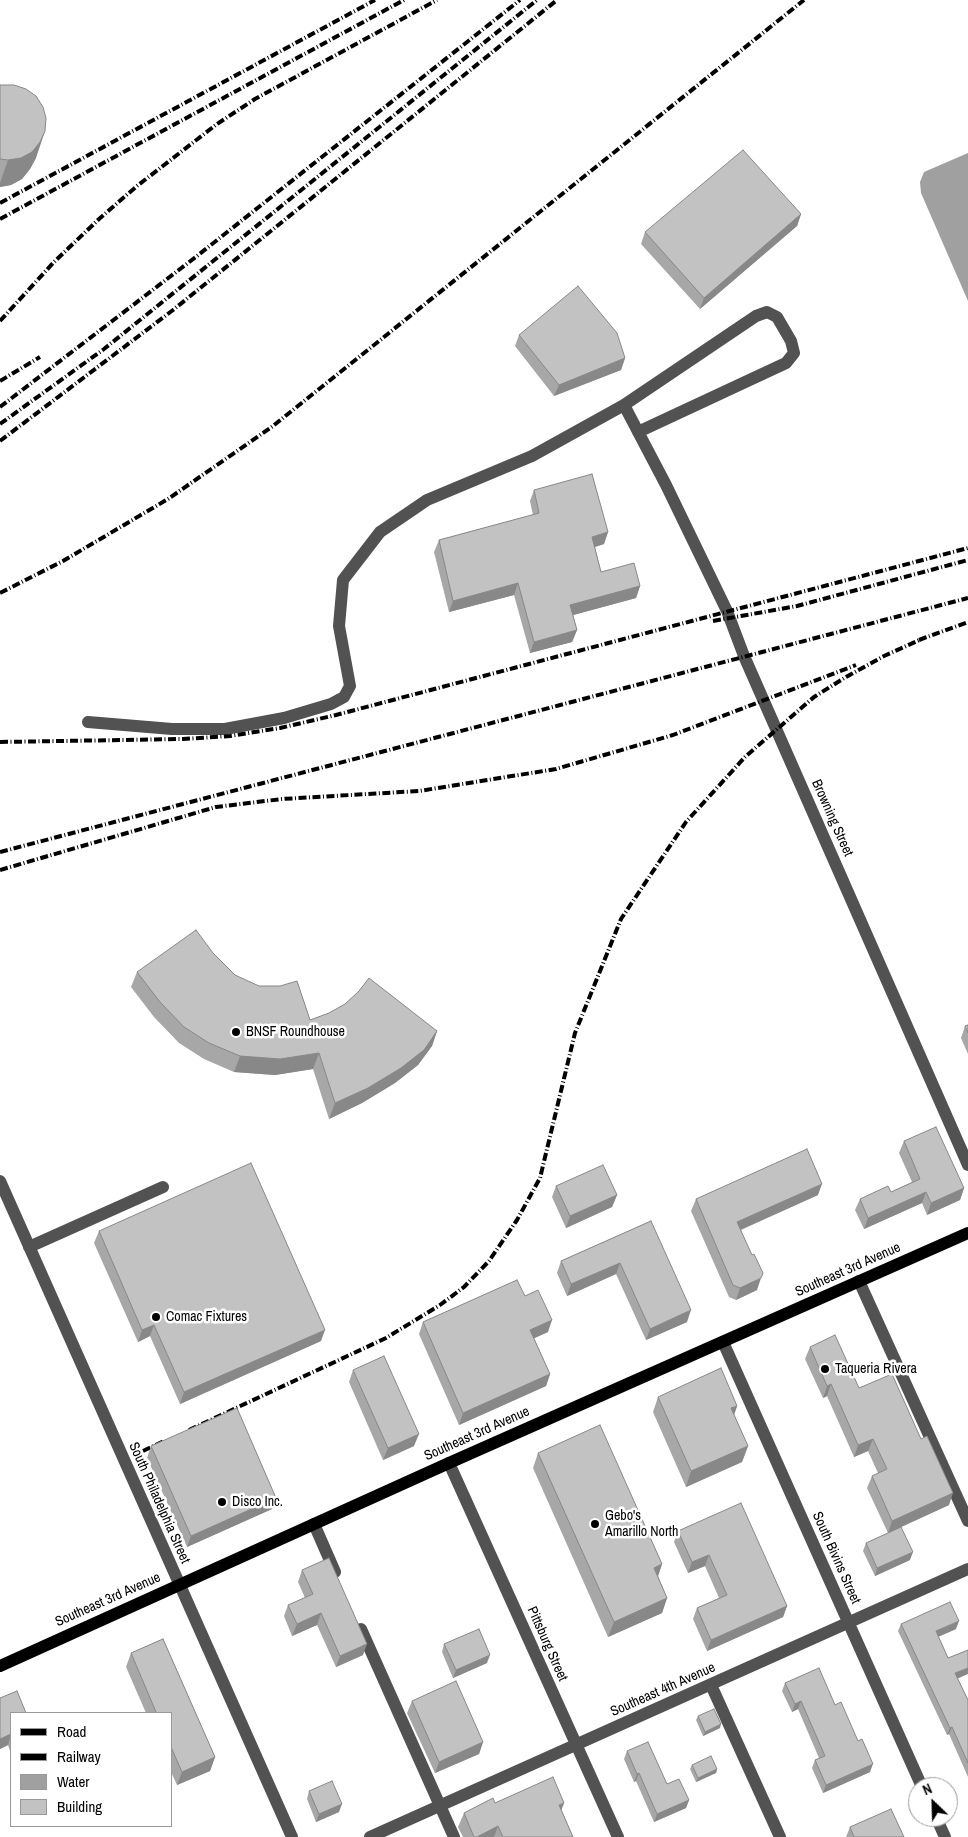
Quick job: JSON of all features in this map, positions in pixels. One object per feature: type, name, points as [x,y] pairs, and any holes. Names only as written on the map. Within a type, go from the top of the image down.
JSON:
[{"type":"main road","name":"Southeast 3rd Avenue","points":[[0,1666],[449,1463],[968,1233]]},
{"type":"street","points":[[88,722],[172,729],[225,729],[284,718],[331,704],[344,697],[350,686],[339,626],[343,580],[380,532],[427,500],[532,456],[624,405],[756,316],[767,312],[777,317],[791,341],[794,353],[786,363],[638,432]]},
{"type":"street","name":"Browning Street","points":[[624,405],[666,485],[727,611],[744,656],[968,1165]]},
{"type":"street","name":"South Philadelphia Street","points":[[0,1181],[292,1837]]},
{"type":"street","points":[[29,1247],[163,1187]]},
{"type":"street","points":[[858,1281],[968,1521]]},
{"type":"street","name":"South Bivins Street","points":[[724,1342],[918,1777]]},
{"type":"street","name":"Pittsburg Street","points":[[449,1463],[618,1837]]},
{"type":"street","points":[[314,1524],[342,1588]]},
{"type":"street","name":"Southeast 4th Avenue","points":[[370,1837],[968,1569]]},
{"type":"street","points":[[354,1615],[454,1837]]},
{"type":"street","points":[[710,1684],[780,1837]]},
{"type":"water","points":[[968,153],[968,301],[921,193],[920,182],[924,172]]},
{"type":"building","points":[[0,85],[14,85],[26,89],[36,96],[43,107],[46,118],[45,131],[40,142],[32,152],[21,158],[0,159]]},
{"type":"building","points":[[743,150],[801,214],[704,298],[645,232]]},
{"type":"building","points":[[578,286],[617,333],[625,358],[559,385],[519,335]]},
{"type":"building","points":[[592,474],[608,532],[592,537],[601,572],[634,563],[640,586],[570,605],[577,630],[534,642],[518,583],[453,601],[439,540],[539,513],[534,490]]},
{"type":"building","name":"BNSF Roundhouse","points":[[196,930],[213,953],[235,975],[259,986],[280,986],[297,981],[310,1020],[329,1013],[345,1004],[369,978],[437,1031],[424,1050],[401,1068],[368,1088],[335,1103],[319,1053],[280,1059],[240,1056],[209,1043],[184,1027],[160,1002],[137,972]]},
{"type":"building","points":[[936,1127],[964,1188],[931,1203],[926,1192],[868,1218],[860,1199],[888,1186],[891,1192],[920,1179],[904,1141]]},
{"type":"building","points":[[807,1149],[822,1184],[737,1222],[752,1255],[754,1254],[763,1273],[761,1278],[740,1288],[733,1285],[696,1199]]},
{"type":"building","points":[[251,1163],[325,1330],[184,1392],[154,1325],[142,1330],[99,1231]]},
{"type":"building","points":[[603,1165],[617,1195],[570,1216],[556,1186]]},
{"type":"building","points":[[651,1221],[691,1310],[650,1329],[620,1263],[571,1284],[561,1261]]},
{"type":"building","points":[[517,1280],[525,1296],[538,1290],[552,1320],[530,1330],[550,1374],[463,1413],[423,1322]]},
{"type":"building","points":[[835,1335],[859,1388],[892,1374],[921,1439],[927,1436],[953,1493],[892,1521],[872,1476],[887,1469],[873,1439],[858,1445],[831,1384],[827,1386],[810,1347]]},
{"type":"building","points":[[384,1356],[419,1434],[388,1448],[353,1370]]},
{"type":"building","points":[[721,1368],[737,1406],[731,1408],[748,1446],[691,1471],[658,1397]]},
{"type":"building","points":[[237,1408],[276,1498],[191,1536],[151,1446]]},
{"type":"building","name":"Gebo's Amarillo North","points":[[600,1425],[662,1564],[654,1568],[667,1598],[614,1622],[538,1453]]},
{"type":"building","points":[[741,1503],[787,1606],[711,1640],[697,1608],[727,1595],[709,1555],[692,1562],[678,1531]]},
{"type":"building","points":[[901,1527],[913,1552],[877,1568],[866,1543]]},
{"type":"building","points":[[329,1558],[367,1644],[340,1656],[321,1613],[297,1624],[288,1605],[313,1594],[302,1570]]},
{"type":"building","points":[[950,1602],[959,1621],[936,1631],[948,1658],[968,1650],[968,1668],[955,1673],[968,1700],[968,1763],[901,1624]]},
{"type":"building","points":[[479,1629],[490,1655],[456,1670],[444,1644]]},
{"type":"building","points":[[163,1639],[215,1757],[182,1772],[172,1749],[172,1712],[156,1712],[131,1653]]},
{"type":"building","points":[[819,1668],[835,1705],[841,1702],[858,1741],[862,1739],[873,1764],[826,1785],[815,1760],[825,1756],[801,1701],[795,1704],[785,1683]]},
{"type":"building","points":[[456,1681],[483,1742],[439,1762],[412,1701]]},
{"type":"building","points":[[17,1691],[26,1712],[10,1712],[10,1734],[0,1739],[0,1698]]},
{"type":"building","points":[[714,1709],[721,1724],[705,1732],[698,1716]]},
{"type":"building","points":[[648,1742],[667,1784],[679,1779],[689,1800],[657,1814],[627,1751]]},
{"type":"building","points":[[711,1756],[717,1769],[698,1778],[692,1765]]},
{"type":"building","points":[[553,1777],[564,1803],[559,1805],[573,1837],[503,1837],[498,1826],[474,1837],[464,1813],[493,1798],[495,1803]]},
{"type":"building","points":[[332,1781],[342,1804],[319,1814],[309,1791]]},
{"type":"building","points":[[891,1809],[904,1837],[854,1837],[850,1827]]},
{"type":"railway","points":[[0,203],[375,0]]},
{"type":"railway","points":[[0,219],[404,0]]},
{"type":"railway","points":[[0,321],[54,262],[99,219],[137,186],[217,124],[255,99],[437,0]]},
{"type":"railway","points":[[0,407],[197,256],[520,0]]},
{"type":"railway","points":[[0,424],[104,349],[537,0]]},
{"type":"railway","points":[[0,441],[173,310],[557,0]]},
{"type":"railway","points":[[0,593],[63,561],[168,499],[273,426],[804,0]]},
{"type":"railway","points":[[0,381],[40,357]]},
{"type":"railway","points":[[0,742],[183,739],[230,736],[280,728],[336,715],[968,548]]},
{"type":"railway","points":[[713,621],[797,606],[968,560]]},
{"type":"railway","points":[[0,852],[968,598]]},
{"type":"railway","points":[[919,640],[968,622]]},
{"type":"railway","points":[[189,1430],[386,1338],[440,1305],[464,1287],[489,1261],[517,1220],[540,1178],[575,1033],[621,919],[686,822],[745,757],[814,697],[884,656],[924,638]]},
{"type":"railway","points":[[0,870],[216,807],[282,799],[419,791],[556,769],[673,735],[856,665]]},
{"type":"railway","points":[[143,1451],[164,1441]]},
{"type":"place","name":"BNSF Roundhouse","points":[[236,1032]]},
{"type":"place","name":"Comac Fixtures","points":[[156,1317]]},
{"type":"place","name":"Taqueria Rivera","points":[[825,1369]]},
{"type":"place","name":"Disco Inc.","points":[[222,1502]]},
{"type":"place","name":"Gebo's Amarillo North","points":[[595,1524]]}]
